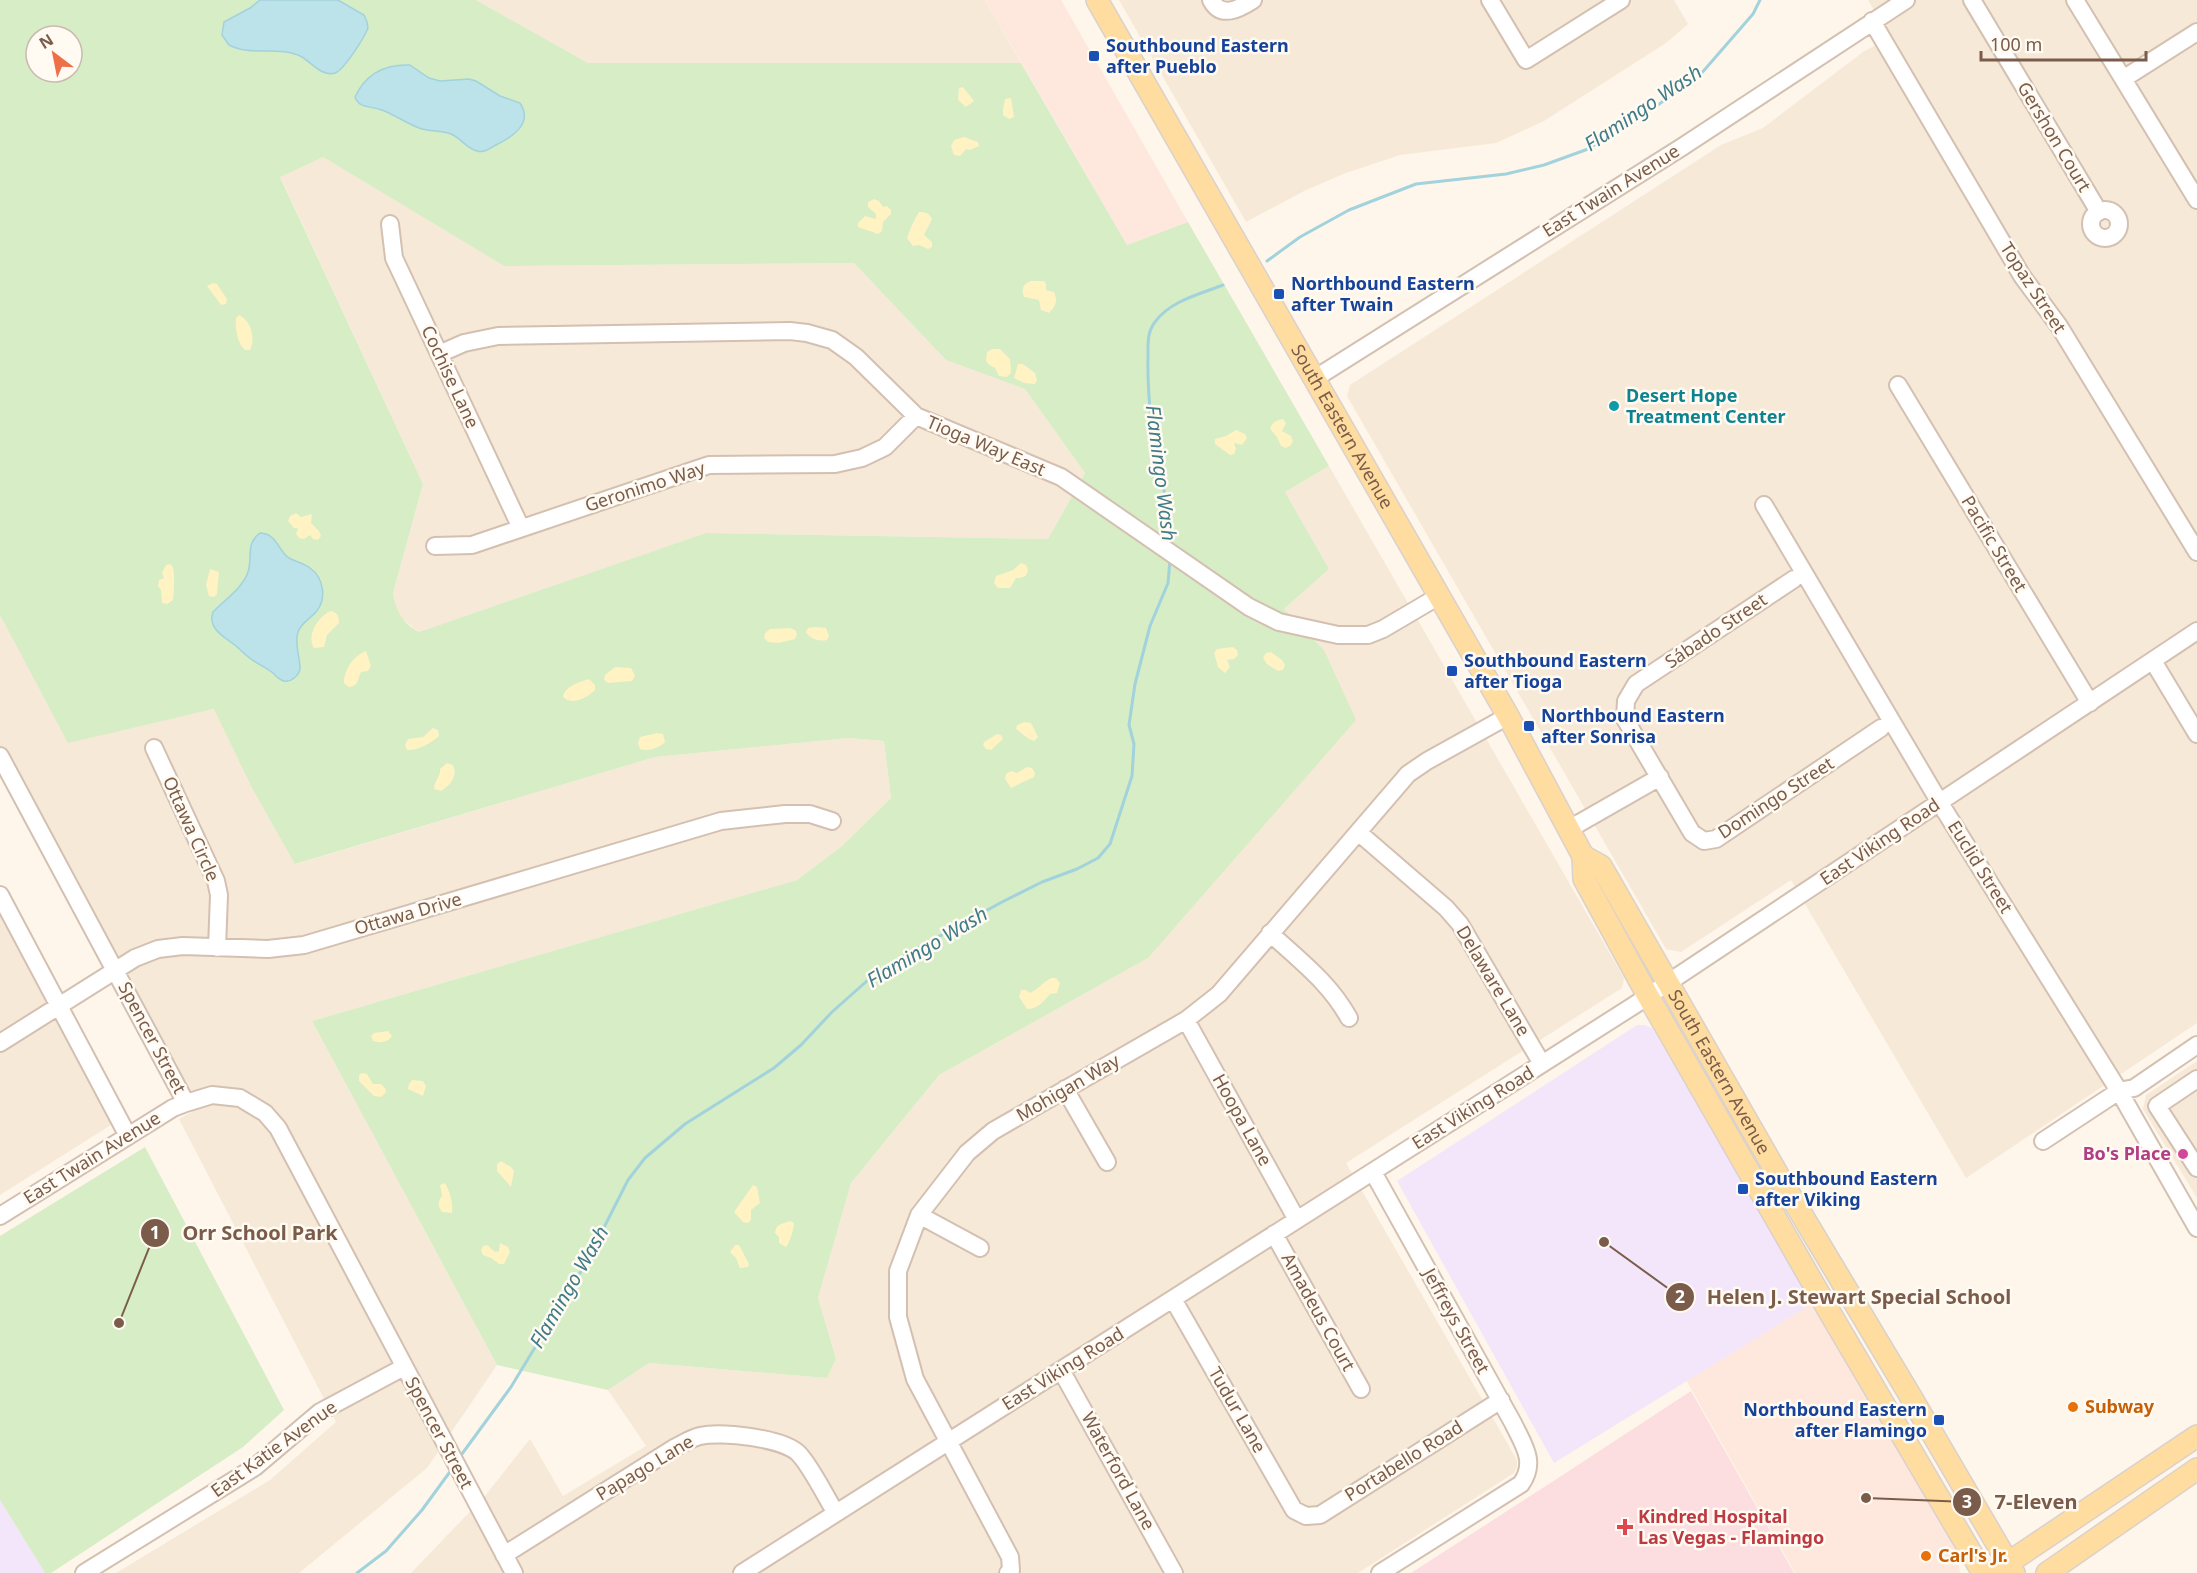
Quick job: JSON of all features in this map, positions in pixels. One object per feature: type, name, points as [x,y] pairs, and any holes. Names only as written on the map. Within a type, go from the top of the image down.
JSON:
[{"type":"main road","name":"South Eastern Avenue","points":[[1096,0],[1508,716],[1583,856],[1584,879],[1648,996],[1983,1573]]},
{"type":"main road","name":"South Eastern Avenue","points":[[1583,856],[1601,866],[1778,1175],[1911,1396],[2005,1570]]},
{"type":"main road","points":[[1833,1318],[1850,1325],[1873,1356],[1897,1373]]},
{"type":"main road","points":[[1851,1347],[1874,1366],[1900,1400],[1911,1396]]},
{"type":"main road","points":[[2005,1570],[2197,1436]]},
{"type":"main road","points":[[2047,1573],[2197,1469]]},
{"type":"street","points":[[1215,5],[1228,12],[1239,9],[1253,0]]},
{"type":"street","points":[[1490,0],[1526,60],[1621,0]]},
{"type":"street","name":"East Twain Avenue","points":[[1314,379],[1682,147],[1906,0]]},
{"type":"street","name":"Gershon Court","points":[[1972,0],[2099,212]]},
{"type":"street","points":[[2075,0],[2197,200]]},
{"type":"street","name":"Topaz Street","points":[[1872,21],[2022,276],[2059,326],[2197,552]]},
{"type":"street","points":[[2123,79],[2197,32]]},
{"type":"street","name":"Cochise Lane","points":[[390,224],[394,258],[521,528]]},
{"type":"street","name":"Tioga Way East","points":[[440,354],[464,343],[498,336],[790,331],[807,333],[832,340],[856,357],[916,416],[1061,477],[1249,607],[1279,622],[1338,635],[1368,635],[1383,629],[1440,596]]},
{"type":"street","name":"Pacific Street","points":[[1898,385],[2090,703]]},
{"type":"street","name":"Geronimo Way","points":[[435,546],[472,545],[708,465],[835,464],[862,458],[885,447],[916,416]]},
{"type":"street","name":"Euclid Street","points":[[1764,505],[1940,802],[2119,1090],[2197,1228]]},
{"type":"street","name":"Sábado Street","points":[[1660,777],[1625,719],[1626,702],[1636,684],[1794,579]]},
{"type":"street","name":"East Viking Road","points":[[742,1573],[1648,996],[2197,631]]},
{"type":"street","points":[[2153,661],[2197,734]]},
{"type":"street","name":"Mohigan Way","points":[[1009,1572],[1010,1557],[915,1379],[898,1317],[898,1271],[919,1215],[967,1153],[993,1131],[1186,1020],[1219,994],[1408,774],[1508,716]]},
{"type":"street","name":"Domingo Street","points":[[1660,777],[1692,833],[1704,841],[1716,839],[1881,728]]},
{"type":"street","name":"Ottawa Circle","points":[[154,748],[216,881],[219,895],[217,948]]},
{"type":"street","name":"Spencer Street","points":[[0,756],[186,1103],[212,1095],[240,1098],[265,1113],[278,1128],[514,1573]]},
{"type":"street","points":[[1569,829],[1660,777]]},
{"type":"street","name":"Ottawa Drive","points":[[0,1043],[135,958],[158,949],[183,946],[268,949],[303,945],[721,821],[810,814],[832,821]]},
{"type":"street","name":"Delaware Lane","points":[[1358,831],[1446,908],[1460,924],[1542,1064]]},
{"type":"street","points":[[0,895],[128,1136]]},
{"type":"street","points":[[1270,933],[1322,979],[1338,998],[1349,1018]]},
{"type":"street","name":"Hoopa Lane","points":[[1186,1020],[1297,1220]]},
{"type":"street","points":[[2043,1141],[2119,1090],[2134,1088],[2197,1045]]},
{"type":"street","points":[[2197,1079],[2157,1106],[2197,1168]]},
{"type":"street","points":[[1065,1089],[1107,1162]]},
{"type":"street","name":"East Twain Avenue","points":[[0,1216],[173,1108],[186,1103]]},
{"type":"street","name":"Jeffreys Street","points":[[1373,1172],[1501,1400],[1528,1453],[1528,1474],[1521,1484],[1380,1573]]},
{"type":"street","points":[[919,1215],[980,1248]]},
{"type":"street","name":"Amadeus Court","points":[[1275,1234],[1361,1389]]},
{"type":"street","name":"Tudur Lane","points":[[1173,1299],[1294,1510],[1306,1516]]},
{"type":"street","name":"East Katie Avenue","points":[[84,1573],[255,1467],[320,1412],[404,1366]]},
{"type":"street","name":"Waterford Lane","points":[[1061,1370],[1174,1573]]},
{"type":"street","name":"Portabello Road","points":[[1306,1516],[1320,1515],[1501,1400]]},
{"type":"street","name":"Papago Lane","points":[[504,1555],[674,1448],[699,1436],[729,1435],[776,1441],[789,1446],[800,1455],[836,1513]]},
{"type":"shaded area","points":[[476,0],[985,0],[1021,63],[588,63]]},
{"type":"shaded area","points":[[985,0],[1061,0],[1188,222],[1127,245]]},
{"type":"shaded area","points":[[1119,0],[1674,0],[1688,24],[1666,43],[1544,121],[1496,143],[1400,155],[1346,173],[1304,191],[1246,222]]},
{"type":"shaded area","points":[[1868,0],[2197,0],[2197,1023],[1966,1178],[1791,880],[1681,952],[1666,949],[1347,396],[1350,385],[1721,145],[1763,128],[1863,52],[1890,37]]},
{"type":"shaded area","points":[[323,157],[504,266],[854,263],[946,360],[1025,389],[1085,473],[1048,539],[706,533],[419,632],[401,618],[395,607],[393,593],[423,484],[280,176]]},
{"type":"shaded area","points":[[1329,466],[1624,978],[1622,988],[1346,1163],[1517,1460],[1514,1473],[1358,1573],[411,1573],[485,1496],[530,1439],[563,1496],[646,1446],[608,1390],[649,1363],[827,1378],[836,1357],[818,1298],[851,1183],[939,1075],[1148,958],[1324,650],[1284,609],[1329,569],[1285,492]]},
{"type":"shaded area","points":[[0,615],[68,742],[215,709],[252,788],[296,864],[655,757],[849,738],[884,741],[891,798],[842,846],[797,880],[312,1021],[497,1365],[427,1468],[299,1573],[116,1573],[270,1480],[336,1422],[179,1119],[192,1112],[0,761]]},
{"type":"shaded area","points":[[0,888],[122,1118],[0,1195]]},
{"type":"shaded area","points":[[1637,1025],[1652,1028],[1813,1303],[1554,1463],[1397,1181]]},
{"type":"shaded area","name":"Bo's Place","points":[[2197,1061],[2197,1198],[2143,1109],[2146,1095]]},
{"type":"shaded area","points":[[1813,1303],[1958,1555],[1960,1573],[1795,1573],[1685,1378]]},
{"type":"shaded area","name":"Kindred Hospital Las Vegas - Flamingo","points":[[1691,1391],[1794,1573],[1411,1573],[1552,1482]]},
{"type":"shaded area","points":[[0,1500],[45,1573],[0,1573]]},
{"type":"green space","points":[[0,0],[476,0],[588,63],[1021,63],[1127,245],[1188,222],[1329,466],[1285,492],[1329,569],[1284,609],[1324,650],[1356,720],[1148,958],[939,1075],[851,1183],[818,1298],[836,1358],[827,1378],[649,1363],[608,1390],[497,1365],[312,1021],[797,880],[842,846],[891,798],[884,741],[849,738],[655,757],[295,864],[252,788],[214,709],[68,743],[0,615]],"holes":[[[323,157],[504,266],[854,263],[946,360],[1025,389],[1085,473],[1048,539],[706,533],[419,632],[401,616],[393,593],[423,484],[280,177]]]},
{"type":"green space","points":[[145,1147],[284,1410],[243,1447],[51,1573],[45,1573],[0,1500],[0,1236]]},
{"type":"sand","points":[[963,87],[974,101],[966,107],[958,100],[959,88]]},
{"type":"sand","points":[[1011,98],[1014,117],[1009,119],[1003,115],[1003,110],[1005,99]]},
{"type":"sand","points":[[964,137],[978,142],[979,146],[970,150],[966,149],[960,156],[954,155],[951,146],[954,140]]},
{"type":"sand","points":[[874,199],[879,201],[883,207],[887,206],[891,210],[891,214],[883,222],[882,231],[878,234],[858,227],[858,223],[865,216],[876,219],[876,214],[868,207],[868,202]]},
{"type":"sand","points":[[919,212],[927,213],[932,219],[924,235],[932,242],[932,247],[928,249],[919,245],[913,246],[907,238]]},
{"type":"sand","points":[[1031,281],[1044,281],[1046,290],[1054,292],[1056,303],[1049,313],[1041,310],[1039,300],[1024,297],[1023,287]]},
{"type":"sand","points":[[217,284],[227,299],[226,304],[221,305],[207,286]]},
{"type":"sand","points":[[239,315],[247,321],[251,330],[250,350],[245,350],[238,339],[236,318]]},
{"type":"sand","points":[[1000,349],[1010,359],[1011,373],[1007,377],[999,376],[995,368],[986,361],[987,352]]},
{"type":"sand","points":[[1018,364],[1023,364],[1035,373],[1037,380],[1035,384],[1024,383],[1014,378]]},
{"type":"sand","points":[[1283,419],[1286,423],[1282,431],[1291,436],[1293,441],[1286,448],[1281,446],[1270,429],[1275,422]]},
{"type":"sand","points":[[1236,430],[1245,434],[1247,438],[1242,445],[1234,443],[1236,449],[1234,454],[1230,455],[1215,444],[1215,439]]},
{"type":"sand","points":[[296,513],[301,517],[312,514],[311,523],[321,536],[318,540],[313,539],[310,535],[304,539],[299,538],[296,534],[298,528],[294,528],[288,521],[290,516]]},
{"type":"sand","points":[[1021,563],[1026,565],[1028,570],[1026,576],[1016,578],[1010,588],[998,588],[994,583],[996,576],[1013,570]]},
{"type":"sand","points":[[170,564],[174,571],[174,592],[173,600],[167,604],[162,603],[161,590],[158,586],[159,580],[164,578],[162,573],[166,565]]},
{"type":"sand","points":[[210,569],[219,572],[217,594],[214,597],[209,596],[206,585]]},
{"type":"sand","points":[[331,611],[338,615],[339,623],[327,635],[324,647],[314,648],[312,632],[322,617]]},
{"type":"sand","points":[[790,628],[797,634],[795,639],[779,643],[768,642],[764,638],[765,633],[770,629]]},
{"type":"sand","points":[[808,628],[826,628],[829,636],[827,640],[815,639],[806,632]]},
{"type":"sand","points":[[1233,647],[1237,650],[1238,655],[1234,659],[1227,660],[1230,667],[1225,673],[1218,667],[1214,653],[1217,649]]},
{"type":"sand","points":[[366,651],[371,666],[368,671],[361,672],[356,684],[349,687],[344,683],[348,668],[357,656]]},
{"type":"sand","points":[[1271,652],[1282,660],[1285,665],[1283,670],[1278,671],[1267,664],[1263,658],[1266,653]]},
{"type":"sand","points":[[615,667],[631,668],[635,676],[632,681],[608,683],[604,680],[605,675]]},
{"type":"sand","points":[[589,679],[595,685],[595,690],[588,696],[575,701],[563,697],[566,690]]},
{"type":"sand","points":[[1024,722],[1031,723],[1038,737],[1034,741],[1016,729],[1017,725]]},
{"type":"sand","points":[[433,728],[438,730],[439,736],[424,746],[407,750],[405,745],[408,739],[423,737]]},
{"type":"sand","points":[[663,734],[665,742],[663,744],[650,750],[640,749],[638,743],[640,737]]},
{"type":"sand","points":[[997,734],[1003,739],[991,750],[986,749],[984,742]]},
{"type":"sand","points":[[447,763],[453,765],[452,780],[441,791],[434,789],[440,769]]},
{"type":"sand","points":[[1027,767],[1032,768],[1035,773],[1034,777],[1011,788],[1005,779],[1006,774],[1011,771],[1017,773]]},
{"type":"sand","points":[[1051,978],[1056,978],[1060,983],[1057,993],[1050,994],[1037,1006],[1027,1009],[1019,997],[1021,990],[1030,993]]},
{"type":"sand","points":[[388,1031],[392,1036],[388,1040],[373,1041],[371,1036],[374,1033]]},
{"type":"sand","points":[[367,1074],[373,1084],[381,1084],[385,1088],[386,1092],[381,1097],[374,1096],[359,1081],[359,1075]]},
{"type":"sand","points":[[412,1080],[423,1081],[426,1086],[423,1096],[408,1089]]},
{"type":"sand","points":[[501,1161],[514,1171],[511,1187],[497,1171],[497,1164]]},
{"type":"sand","points":[[445,1183],[451,1197],[452,1213],[442,1212],[439,1206],[442,1196],[440,1185]]},
{"type":"sand","points":[[753,1185],[757,1187],[760,1203],[751,1210],[751,1220],[748,1223],[743,1222],[734,1212]]},
{"type":"sand","points":[[790,1221],[794,1223],[794,1226],[786,1247],[779,1243],[779,1237],[775,1233],[778,1226]]},
{"type":"sand","points":[[500,1243],[508,1247],[510,1252],[504,1264],[499,1264],[483,1255],[481,1250],[487,1245],[495,1252],[499,1251]]},
{"type":"sand","points":[[735,1245],[739,1245],[749,1264],[748,1267],[740,1268],[736,1258],[730,1252]]},
{"type":"water","points":[[260,0],[338,0],[364,15],[368,28],[339,71],[330,74],[293,54],[247,50],[229,45],[222,35],[224,22]]},
{"type":"water","points":[[410,65],[429,78],[440,81],[469,79],[476,81],[500,96],[520,103],[524,111],[522,124],[507,139],[480,151],[473,150],[451,134],[419,128],[357,101],[355,97],[359,89],[371,76],[392,66]]},
{"type":"water","points":[[260,533],[274,539],[289,558],[315,572],[321,583],[322,601],[316,612],[298,632],[300,669],[289,681],[281,680],[249,658],[218,632],[212,618],[213,612],[245,578],[252,542]]},
{"type":"waterway","name":"Flamingo Wash","points":[[1267,261],[1300,237],[1349,210],[1416,184],[1506,174],[1544,165],[1588,149],[1648,112],[1700,75],[1753,14],[1760,0]]},
{"type":"waterway","name":"Flamingo Wash","points":[[1171,545],[1170,520],[1151,419],[1148,372],[1149,334],[1161,315],[1177,303],[1223,285]]},
{"type":"waterway","name":"Flamingo Wash","points":[[459,1458],[511,1387],[586,1263],[628,1180],[645,1158],[685,1124],[774,1068],[868,980],[909,953],[1002,902],[1098,858],[1110,844],[1132,776],[1134,744],[1129,725],[1135,684],[1150,626],[1168,583],[1170,560]]},
{"type":"waterway","name":"Flamingo Wash","points":[[357,1573],[386,1551],[422,1510],[452,1469]]},
{"type":"place","name":"Southbound Eastern after Pueblo","points":[[1094,56]]},
{"type":"place","name":"Northbound Eastern after Twain","points":[[1279,294]]},
{"type":"place","name":"Desert Hope Treatment Center","points":[[1614,406]]},
{"type":"place","name":"Southbound Eastern after Tioga","points":[[1452,671]]},
{"type":"place","name":"Northbound Eastern after Sonrisa","points":[[1529,726]]},
{"type":"place","name":"Bo's Place","points":[[2183,1154]]},
{"type":"place","name":"Southbound Eastern after Viking","points":[[1743,1189]]},
{"type":"place","name":"Helen J. Stewart Special School","points":[[1604,1242]]},
{"type":"place","name":"Orr School Park","points":[[119,1323]]},
{"type":"place","name":"Subway","points":[[2073,1407]]},
{"type":"place","name":"Northbound Eastern after Flamingo","points":[[1939,1420]]},
{"type":"place","name":"7-Eleven","points":[[1866,1498]]},
{"type":"place","name":"Kindred Hospital Las Vegas - Flamingo","points":[[1625,1527]]},
{"type":"place","name":"Carl's Jr.","points":[[1926,1556]]}]
